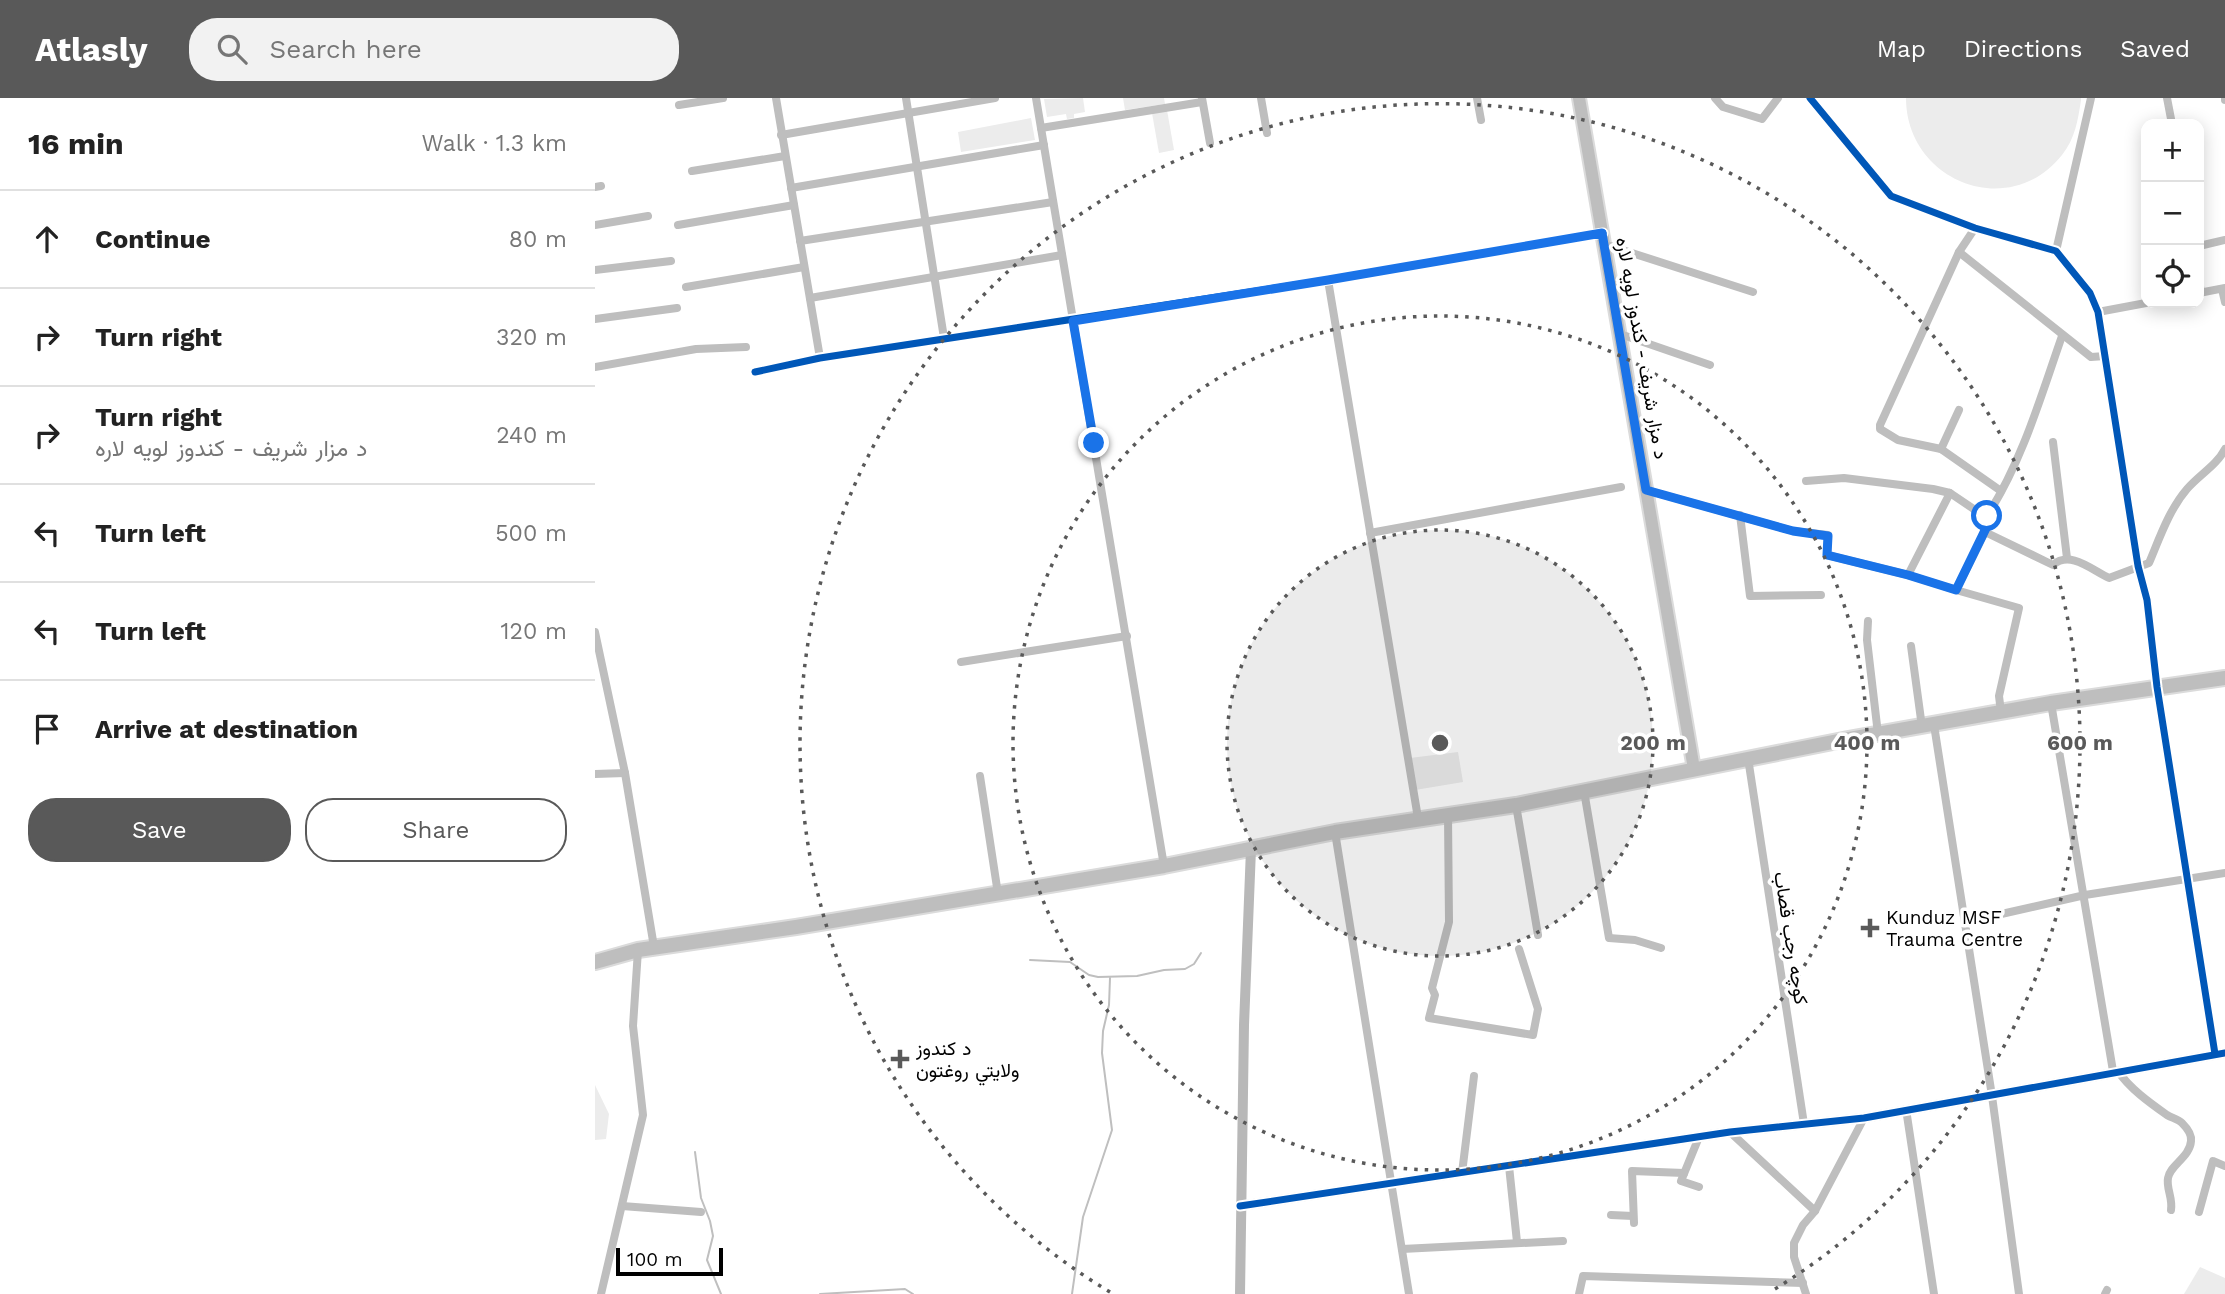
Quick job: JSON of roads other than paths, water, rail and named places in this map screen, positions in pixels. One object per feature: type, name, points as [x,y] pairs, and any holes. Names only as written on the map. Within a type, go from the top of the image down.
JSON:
[{"type":"highway","points":[[595,962],[655,947],[998,894],[1164,866],[1335,832],[1516,805],[1748,758],[2001,712],[2225,678]]},
{"type":"main road","name":"د مزار شریف - کندوز لویه لاره","points":[[1579,98],[1694,769]]},
{"type":"street","points":[[679,105],[723,98]]},
{"type":"street","points":[[776,98],[820,358]]},
{"type":"street","points":[[906,98],[944,338]]},
{"type":"street","points":[[782,135],[995,98]]},
{"type":"street","points":[[1035,98],[1164,866]]},
{"type":"street","points":[[1262,98],[1268,133]]},
{"type":"street","points":[[1477,98],[1481,120]]},
{"type":"street","points":[[1715,98],[1723,107],[1762,119],[1778,98]]},
{"type":"street","points":[[1240,1206],[1730,1132],[1864,1118],[2220,1054],[2188,879],[2157,687],[2147,600],[2138,566],[2098,312],[2090,293],[2056,251],[1975,228],[1891,196],[1810,98]]},
{"type":"street","points":[[2056,251],[2091,98]]},
{"type":"street","points":[[2167,98],[2171,119]]},
{"type":"street","points":[[1041,128],[1202,100],[1210,144]]},
{"type":"street","points":[[790,188],[1044,145]]},
{"type":"street","points":[[692,171],[785,156]]},
{"type":"street","points":[[800,241],[1053,202]]},
{"type":"street","points":[[678,225],[794,205]]},
{"type":"street","points":[[595,225],[648,216]]},
{"type":"street","points":[[1975,228],[1959,252],[1880,425],[1881,431],[1898,440],[1941,449],[2001,491]]},
{"type":"street","points":[[755,372],[820,358],[944,338],[1062,320],[1073,321],[1603,239],[1753,292]]},
{"type":"street","points":[[2203,245],[2225,240]]},
{"type":"street","points":[[1959,252],[2091,357],[2105,355]]},
{"type":"street","points":[[810,298],[1062,255]]},
{"type":"street","points":[[595,270],[671,261]]},
{"type":"street","points":[[686,287],[804,267]]},
{"type":"street","points":[[1328,280],[1418,818]]},
{"type":"street","points":[[2204,292],[2224,288],[2225,302]]},
{"type":"street","points":[[2098,312],[2141,304]]},
{"type":"street","points":[[595,320],[677,308]]},
{"type":"street","points":[[1620,334],[1710,365]]},
{"type":"street","points":[[1987,516],[2030,425],[2063,336]]},
{"type":"street","points":[[595,366],[696,349],[745,347]]},
{"type":"street","points":[[1941,449],[1959,410]]},
{"type":"street","points":[[2053,442],[2067,558]]},
{"type":"street","points":[[1985,532],[2053,565],[2067,558],[2109,578],[2149,563],[2171,510],[2188,487],[2219,460],[2225,449]]},
{"type":"street","points":[[1807,481],[1844,478],[1904,487],[1923,487],[1949,493],[1987,516],[1990,520],[1985,532],[1956,590]]},
{"type":"street","points":[[1370,533],[1621,487]]},
{"type":"street","points":[[1646,490],[1793,531],[1828,536],[1827,555],[1908,575],[2019,608],[1999,696],[2001,712]]},
{"type":"street","points":[[1908,575],[1949,493]]},
{"type":"street","points":[[1740,515],[1750,596],[1821,595]]},
{"type":"street","points":[[1868,621],[1867,640],[1878,734]]},
{"type":"street","points":[[595,632],[625,773],[655,947]]},
{"type":"street","points":[[961,662],[1127,636]]},
{"type":"street","points":[[1911,646],[1966,922],[2019,1294]]},
{"type":"street","points":[[2052,704],[2116,1071],[2169,1116],[2180,1121],[2190,1133],[2190,1147],[2179,1164],[2169,1173],[2167,1181],[2172,1200],[2171,1210]]},
{"type":"street","name":"کوچه رجب قصاب","points":[[1748,758],[1804,1124]]},
{"type":"street","points":[[595,774],[625,773]]},
{"type":"street","points":[[980,776],[998,894]]},
{"type":"street","points":[[1584,791],[1609,938],[1635,940],[1661,948]]},
{"type":"street","points":[[1516,805],[1538,935]]},
{"type":"street","points":[[1448,815],[1449,922],[1432,988],[1435,995],[1429,1018],[1533,1035],[1538,1009],[1519,949]]},
{"type":"street","points":[[1335,832],[1409,1294]]},
{"type":"street","points":[[1240,1294],[1240,1206],[1251,849]]},
{"type":"street","points":[[1966,922],[2085,895],[2225,873]]},
{"type":"street","points":[[601,1294],[643,1115],[632,1026],[638,950]]},
{"type":"street","points":[[1462,1172],[1474,1076]]},
{"type":"street","points":[[1906,1109],[1934,1294]]},
{"type":"street","points":[[1806,1294],[1794,1257],[1794,1243],[1815,1211],[1864,1118]]},
{"type":"street","points":[[1730,1132],[1815,1211]]},
{"type":"street","points":[[1699,1137],[1681,1181],[1699,1187]]},
{"type":"street","points":[[2199,1212],[2213,1161],[2225,1166]]},
{"type":"street","points":[[1509,1166],[1517,1242]]},
{"type":"street","points":[[1611,1215],[1633,1220],[1632,1171],[1684,1173]]},
{"type":"street","points":[[622,1206],[701,1212]]},
{"type":"street","points":[[1402,1249],[1563,1241]]},
{"type":"street","points":[[1579,1294],[1583,1276],[1803,1283]]},
{"type":"waterway","points":[[1030,960],[1070,962],[1089,975],[1098,977],[1137,976],[1185,969],[1194,964],[1201,953]]},
{"type":"waterway","points":[[1072,1294],[1083,1217],[1112,1130],[1102,1053],[1110,978]]},
{"type":"waterway","points":[[695,1152],[701,1198],[713,1236],[707,1260],[721,1294]]},
{"type":"waterway","points":[[820,1294],[905,1289],[913,1294]]},
{"type":"place","name":"Kunduz MSF Trauma Centre","points":[[1870,928]]},
{"type":"place","name":"د کندوز ولایتي روغتون","points":[[900,1059]]}]
